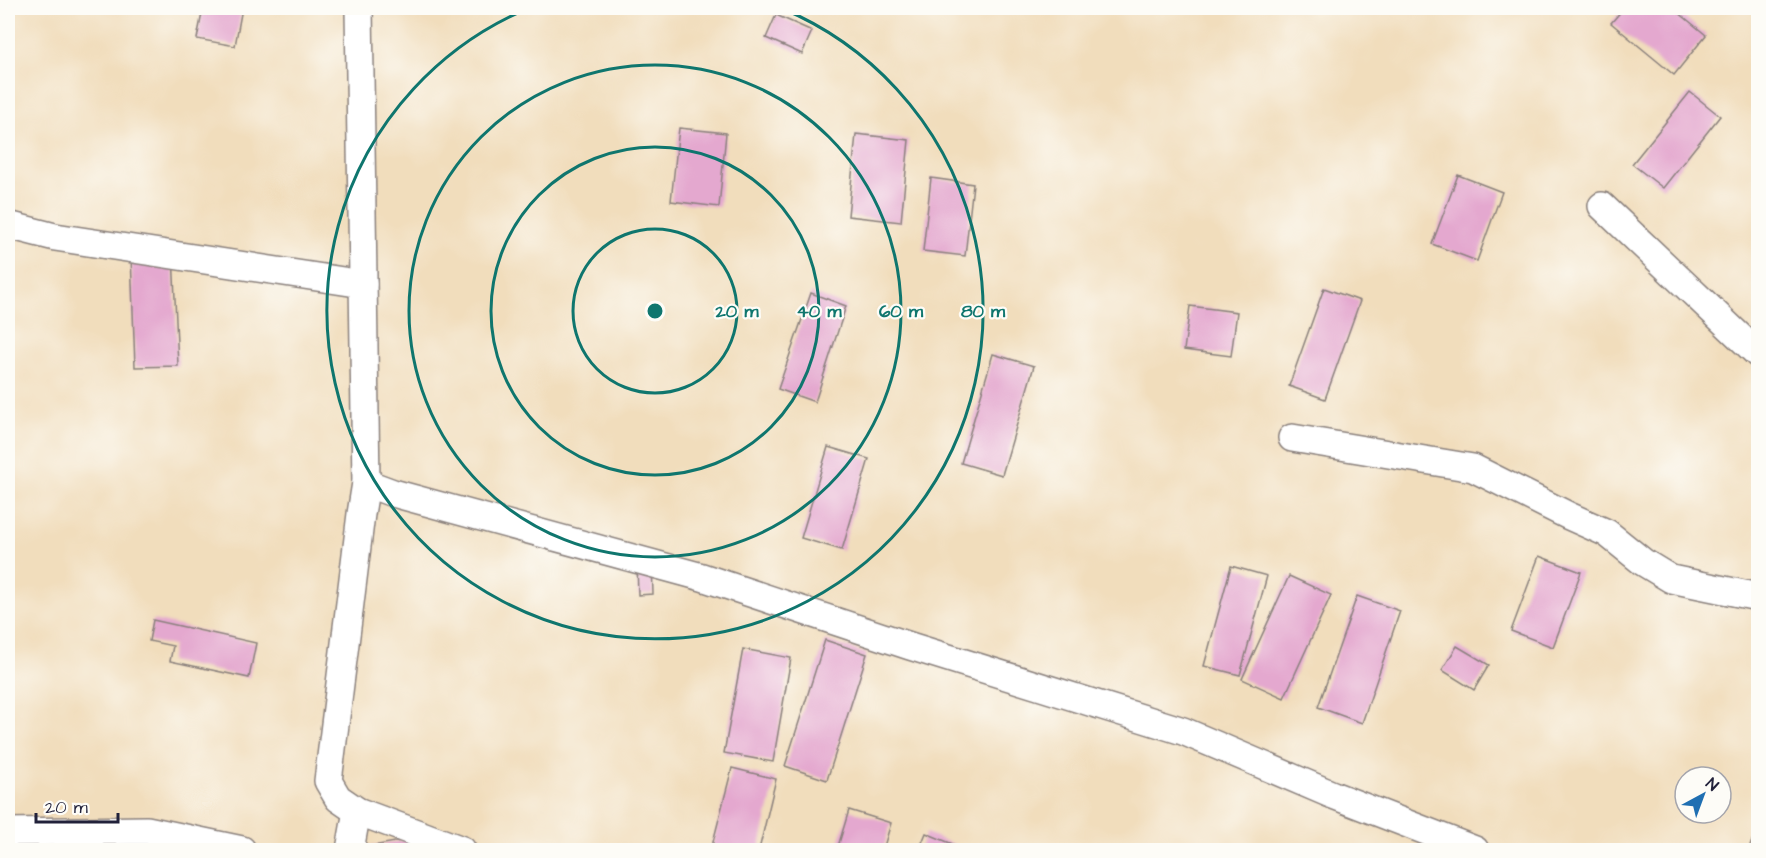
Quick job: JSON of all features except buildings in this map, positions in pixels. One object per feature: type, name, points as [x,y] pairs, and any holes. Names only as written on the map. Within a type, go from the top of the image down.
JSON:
[{"type":"street","points":[[359,8],[366,483],[360,514],[328,781],[338,798],[357,810],[462,850]]},
{"type":"street","points":[[1602,206],[1758,354]]},
{"type":"street","points":[[8,225],[55,237],[363,284]]},
{"type":"street","points":[[1292,438],[1473,468],[1565,515],[1607,533],[1643,562],[1671,579],[1758,597]]},
{"type":"street","points":[[366,483],[393,493],[702,577],[910,646],[1183,731],[1333,795],[1475,850]]},
{"type":"street","points":[[350,850],[357,810]]},
{"type":"street","points":[[8,832],[147,830],[242,850]]}]
